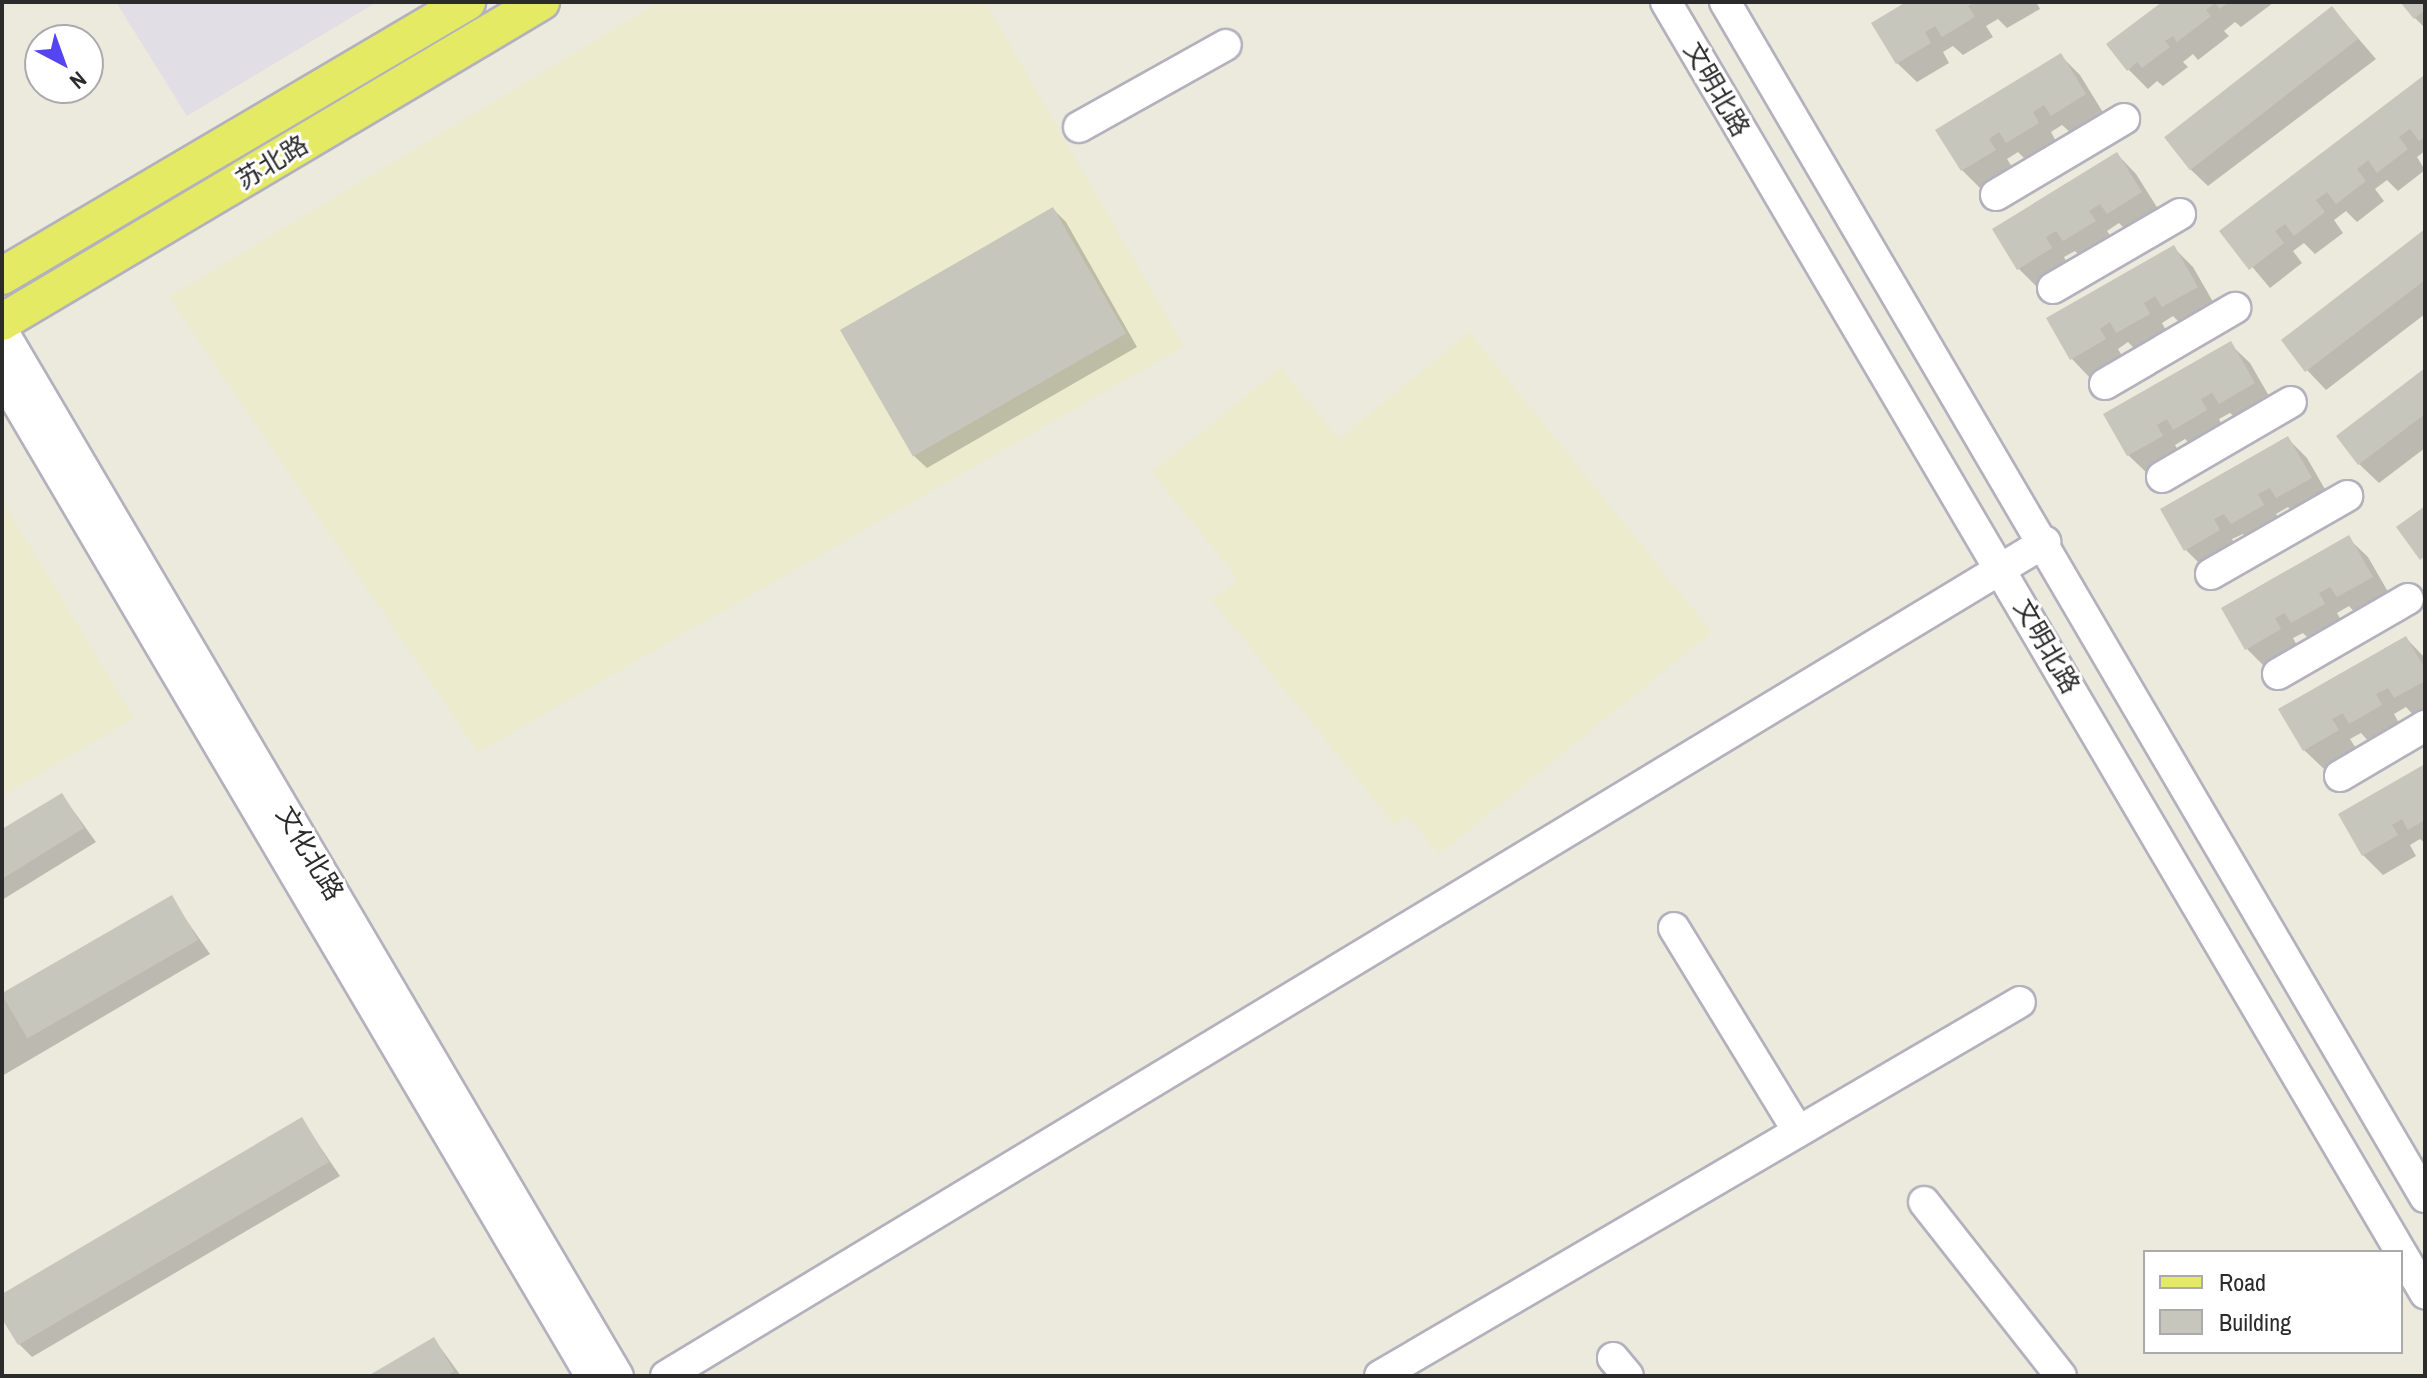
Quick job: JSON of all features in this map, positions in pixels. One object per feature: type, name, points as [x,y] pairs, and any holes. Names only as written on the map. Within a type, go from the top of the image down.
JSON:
[{"type":"main road","name":"苏北路","points":[[2,276],[467,2]]},
{"type":"main road","name":"苏北路","points":[[2,322],[541,2]]},
{"type":"street","name":"文明北路","points":[[1666,2],[2400,1250]]},
{"type":"street","name":"文明北路","points":[[1725,2],[2045,542],[2425,1197]]},
{"type":"street","points":[[1079,127],[1226,45]]},
{"type":"street","points":[[1996,195],[2124,119]]},
{"type":"street","points":[[2053,288],[2180,214]]},
{"type":"street","points":[[2105,384],[2235,308]]},
{"type":"street","name":"文化北路","points":[[2,330],[618,1376]]},
{"type":"street","name":"文化北路","points":[[2,377],[591,1376]]},
{"type":"street","points":[[2162,477],[2291,402]]},
{"type":"street","points":[[2211,574],[2347,496]]},
{"type":"street","points":[[666,1376],[2045,542]]},
{"type":"street","points":[[2278,674],[2408,599]]},
{"type":"street","points":[[2340,776],[2425,726]]},
{"type":"street","points":[[1674,928],[1798,1131]]},
{"type":"street","points":[[1380,1376],[2020,1002]]},
{"type":"street","points":[[1924,1202],[2061,1376]]},
{"type":"street","name":"文明北路","points":[[2403,1255],[2425,1293]]},
{"type":"shaded area","points":[[116,2],[377,2],[187,116]]},
{"type":"shaded area","points":[[659,2],[985,2],[1184,346],[478,752],[169,297]]},
{"type":"shaded area","points":[[1469,332],[1712,632],[1439,854],[1407,816],[1395,825],[1212,601],[1238,579],[1152,472],[1280,368],[1339,439]]},
{"type":"shaded area","points":[[2,500],[134,718],[2,796]]},
{"type":"building","points":[[1906,2],[1975,2],[1968,6],[1975,17],[1942,37],[1935,26],[1925,32],[1931,43],[1896,64],[1871,23]]},
{"type":"building","points":[[2162,2],[2229,2],[2220,9],[2215,3],[2206,10],[2211,16],[2177,42],[2173,36],[2165,41],[2170,47],[2142,68],[2137,62],[2127,71],[2106,44]]},
{"type":"building","points":[[2400,2],[2425,2],[2425,10],[2414,19]]},
{"type":"building","points":[[2332,6],[2358,39],[2190,170],[2164,137]]},
{"type":"building","points":[[2061,53],[2086,94],[2051,116],[2044,105],[2033,112],[2039,123],[2006,143],[1999,132],[1989,139],[1996,150],[1961,171],[1935,130]]},
{"type":"building","points":[[2423,76],[2425,136],[2419,141],[2410,129],[2399,137],[2408,149],[2377,173],[2368,160],[2357,169],[2366,181],[2336,204],[2327,192],[2316,200],[2325,212],[2294,236],[2285,224],[2275,231],[2284,243],[2249,270],[2219,231]]},
{"type":"building","points":[[2117,152],[2142,192],[2107,214],[2100,204],[2089,211],[2096,221],[2063,241],[2056,231],[2046,237],[2052,248],[2017,270],[1992,229]]},
{"type":"building","points":[[1053,207],[1126,333],[913,456],[840,330]]},
{"type":"building","points":[[2425,229],[2425,280],[2305,372],[2281,340]]},
{"type":"building","points":[[2174,245],[2198,287],[2162,307],[2155,296],[2144,303],[2150,314],[2116,333],[2110,322],[2100,329],[2106,339],[2070,360],[2046,318]]},
{"type":"building","points":[[2231,341],[2255,383],[2219,404],[2212,393],[2201,399],[2207,410],[2173,430],[2167,419],[2157,425],[2163,436],[2127,456],[2103,414]]},
{"type":"building","points":[[2425,368],[2425,414],[2358,465],[2336,436]]},
{"type":"building","points":[[2288,436],[2312,478],[2276,498],[2270,488],[2258,494],[2264,505],[2231,524],[2224,514],[2214,519],[2220,530],[2184,551],[2160,509]]},
{"type":"building","points":[[2425,506],[2425,556],[2420,560],[2396,527]]},
{"type":"building","points":[[2349,535],[2373,577],[2337,597],[2330,587],[2319,593],[2325,604],[2291,623],[2285,613],[2275,618],[2281,629],[2245,650],[2221,608]]},
{"type":"building","points":[[2406,636],[2425,669],[2425,681],[2394,698],[2388,688],[2376,694],[2382,705],[2349,724],[2343,713],[2332,719],[2339,730],[2303,751],[2278,709]]},
{"type":"building","points":[[2425,764],[2425,820],[2408,830],[2402,819],[2392,825],[2398,835],[2362,856],[2338,814]]},
{"type":"building","points":[[62,793],[84,828],[2,879],[2,829]]},
{"type":"building","points":[[172,895],[198,940],[27,1039],[2,993]]},
{"type":"building","points":[[302,1117],[329,1162],[18,1345],[2,1319],[2,1294]]},
{"type":"building","points":[[434,1337],[454,1371],[446,1376],[368,1376]]}]
